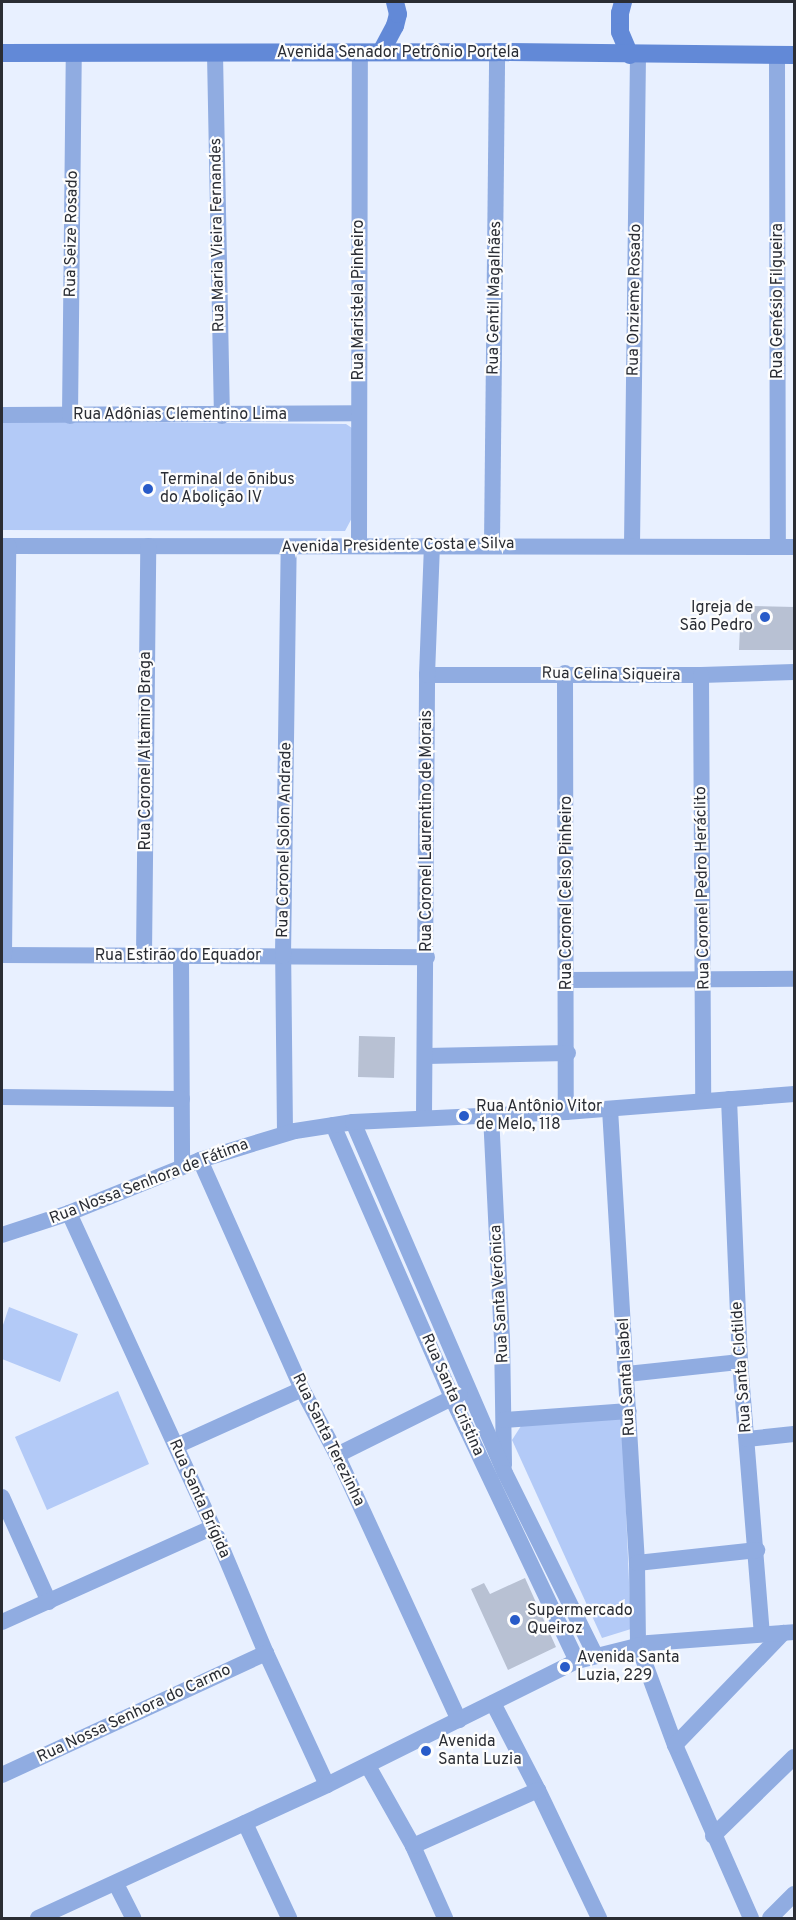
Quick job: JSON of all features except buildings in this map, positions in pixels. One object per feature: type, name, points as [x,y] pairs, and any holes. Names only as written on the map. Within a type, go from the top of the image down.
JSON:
[{"type":"street","points":[[381,52],[395,26],[398,14],[395,2]]},
{"type":"street","points":[[623,2],[620,13],[620,32],[634,55]]},
{"type":"street","name":"Avenida Senador Petrônio Portela","points":[[2,53],[497,52],[786,55]]},
{"type":"street","name":"Rua Gentil Magalhães","points":[[492,544],[497,52]]},
{"type":"street","name":"Rua Seize Rosado","points":[[70,416],[74,53]]},
{"type":"street","name":"Rua Maristela Pinheiro","points":[[359,546],[360,53]]},
{"type":"street","name":"Rua Maria Vieira Fernandes","points":[[215,54],[222,416]]},
{"type":"street","name":"Rua Onzieme Rosado","points":[[632,545],[634,55]]},
{"type":"street","name":"Rua Genésio Filgueira","points":[[786,55],[786,546]]},
{"type":"street","name":"Rua Adônias Clementino Lima","points":[[2,415],[222,416],[359,413]]},
{"type":"street","name":"Avenida Presidente Costa e Silva","points":[[5,546],[289,547],[492,544],[786,546]]},
{"type":"street","name":"Rua Coronel Laurentino de Morais","points":[[424,1117],[427,675],[432,545]]},
{"type":"street","points":[[3,955],[5,546]]},
{"type":"street","name":"Rua Coronel Altamiro Braga","points":[[144,956],[148,546]]},
{"type":"street","name":"Rua Coronel Solon Andrade","points":[[285,1133],[283,956],[289,547]]},
{"type":"street","name":"Rua Celina Siqueira","points":[[427,675],[701,675],[795,672]]},
{"type":"street","name":"Rua Coronel Celso Pinheiro","points":[[566,674],[568,1053],[566,1112]]},
{"type":"street","name":"Rua Coronel Pedro Heráclito","points":[[701,675],[705,979],[704,1101]]},
{"type":"street","name":"Rua Estirão do Equador","points":[[3,955],[426,957]]},
{"type":"street","points":[[182,956],[182,1166]]},
{"type":"street","points":[[567,980],[795,979]]},
{"type":"street","points":[[426,1056],[568,1053]]},
{"type":"street","name":"Rua Nossa Senhora de Fátima","points":[[2,1234],[69,1213],[182,1166],[285,1133],[353,1122],[566,1112],[795,1094]]},
{"type":"street","points":[[2,1097],[182,1099]]},
{"type":"street","name":"Rua Santa Clotilde","points":[[729,1099],[740,1362],[762,1634]]},
{"type":"street","name":"Rua Santa Isabel","points":[[610,1109],[637,1563],[638,1645],[675,1745],[713,1836],[751,1918]]},
{"type":"street","name":"Rua Santa Verônica","points":[[491,1115],[504,1420],[504,1473]]},
{"type":"street","name":"Rua Santa Cristina","points":[[353,1122],[504,1473],[595,1654]]},
{"type":"street","name":"Rua Santa Cristina","points":[[333,1125],[452,1398],[577,1661]]},
{"type":"street","name":"Rua Santa Terezinha","points":[[200,1160],[302,1389],[337,1455],[459,1720]]},
{"type":"street","name":"Rua Santa Brígida","points":[[69,1213],[213,1527],[266,1653],[327,1785]]},
{"type":"street","points":[[627,1374],[740,1362]]},
{"type":"street","points":[[176,1446],[302,1389]]},
{"type":"street","points":[[337,1455],[468,1390]]},
{"type":"street","points":[[504,1420],[628,1411]]},
{"type":"street","points":[[747,1439],[795,1434]]},
{"type":"street","points":[[2,1497],[49,1602]]},
{"type":"street","points":[[2,1622],[213,1527]]},
{"type":"street","points":[[637,1563],[757,1550]]},
{"type":"street","points":[[38,1918],[368,1766],[595,1654],[638,1645],[789,1632]]},
{"type":"street","points":[[675,1745],[789,1632]]},
{"type":"street","name":"Rua Nossa Senhora do Carmo","points":[[2,1775],[266,1653]]},
{"type":"street","points":[[493,1703],[538,1790],[599,1918]]},
{"type":"street","points":[[713,1836],[795,1757]]},
{"type":"street","points":[[368,1766],[413,1846],[445,1918]]},
{"type":"street","points":[[413,1846],[538,1790]]},
{"type":"street","points":[[245,1823],[289,1918]]},
{"type":"street","points":[[116,1884],[133,1918]]},
{"type":"street","points":[[770,1918],[795,1894]]},
{"type":"shaded area","points":[[2,421],[346,424],[352,428],[353,516],[345,531],[2,530]]},
{"type":"shaded area","points":[[9,1307],[78,1334],[60,1382],[2,1359],[2,1328]]},
{"type":"shaded area","points":[[118,1391],[149,1464],[47,1510],[15,1437]]},
{"type":"shaded area","points":[[622,1417],[631,1629],[602,1638],[512,1440],[521,1426]]},
{"type":"place","name":"Terminal de õnibus do Abolição IV","points":[[148,489]]},
{"type":"place","name":"Igreja de São Pedro","points":[[765,617]]},
{"type":"place","name":"Rua Antônio Vitor de Melo, 118","points":[[464,1116]]},
{"type":"place","name":"Supermercado Queiroz","points":[[515,1620]]},
{"type":"place","name":"Avenida Santa Luzia, 229","points":[[565,1667]]},
{"type":"place","name":"Avenida Santa Luzia","points":[[426,1751]]}]
